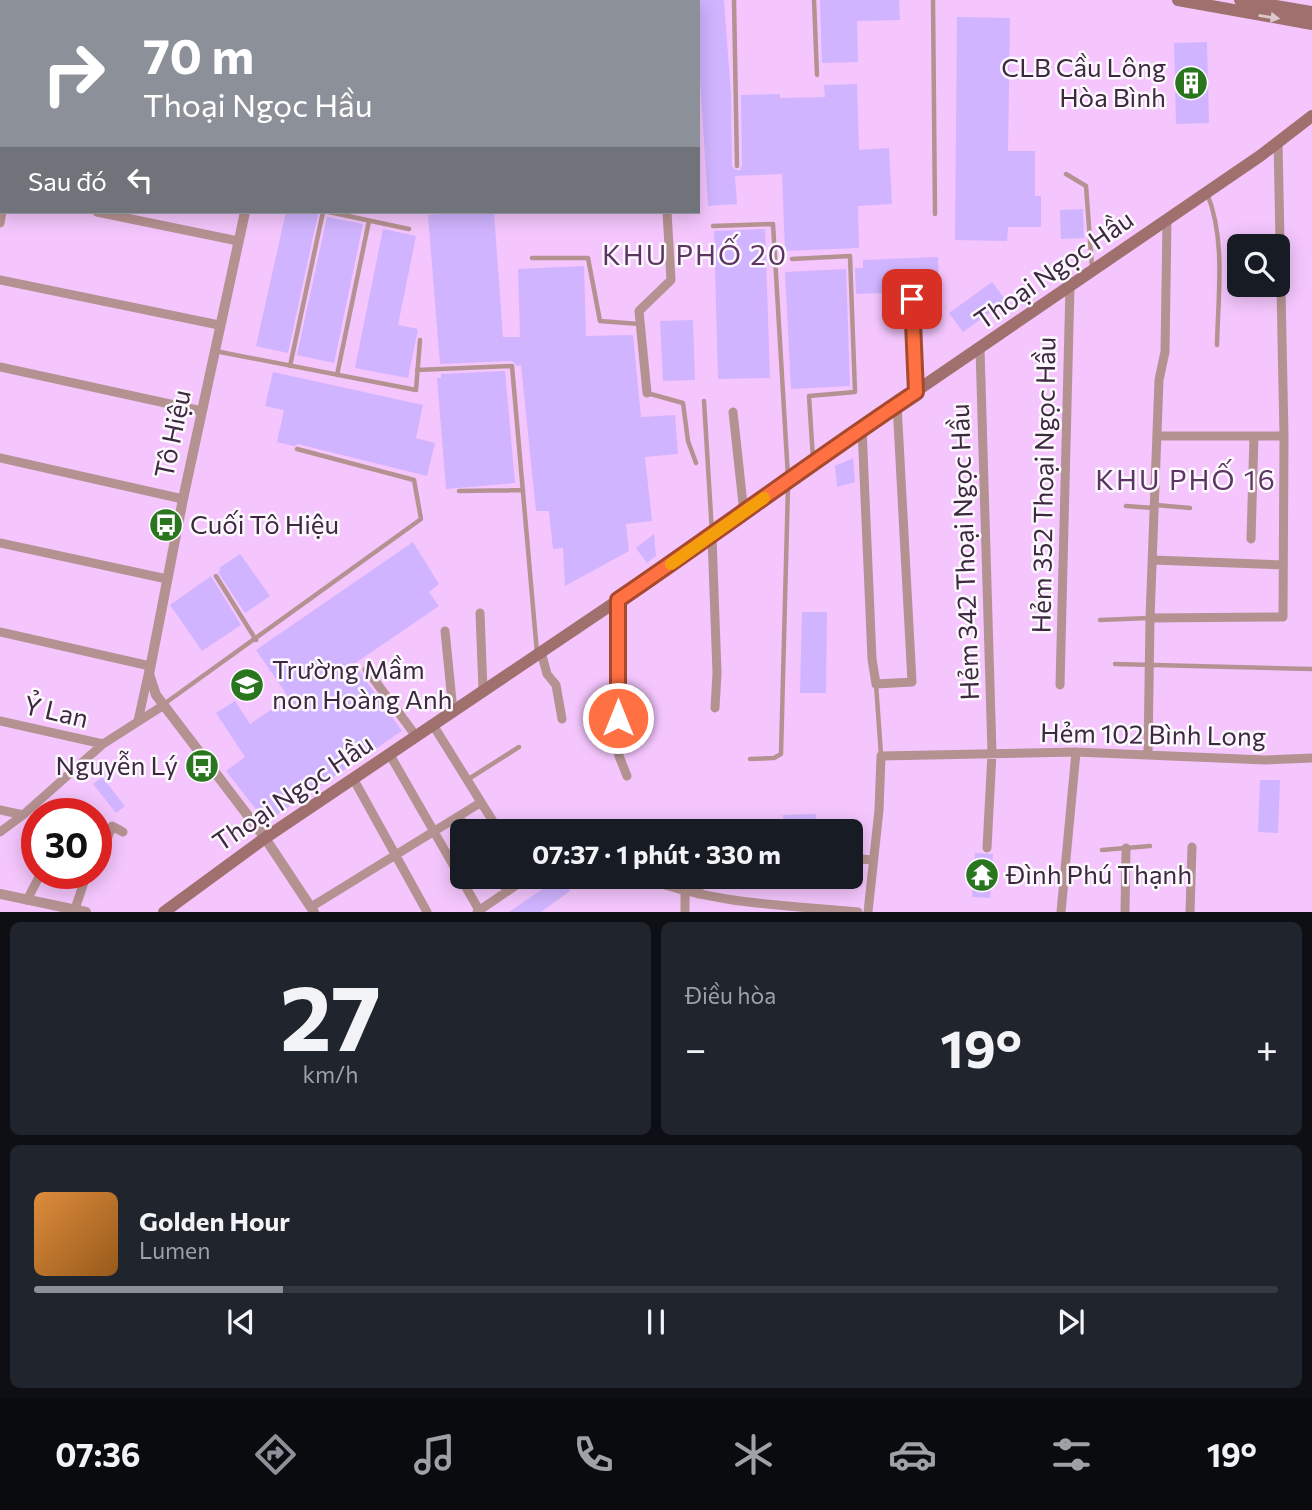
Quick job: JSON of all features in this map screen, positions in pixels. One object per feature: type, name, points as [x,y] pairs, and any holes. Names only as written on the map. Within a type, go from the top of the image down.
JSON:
[{"type":"main road","points":[[1178,0],[1312,24]]},
{"type":"main road","points":[[1240,0],[1312,12]]},
{"type":"main road","name":"Thoại Ngọc Hầu","points":[[173,910],[260,837],[354,780],[712,537],[862,428],[1167,220],[1312,116]]},
{"type":"street","points":[[1150,618],[1276,618],[1283,617],[1285,610],[1278,142]]},
{"type":"street","points":[[107,214],[238,241]]},
{"type":"street","name":"Tô Hiệu","points":[[164,705],[153,688],[150,666],[219,325],[245,214]]},
{"type":"street","points":[[647,393],[639,311],[671,280],[667,214]]},
{"type":"street","points":[[1147,754],[1159,380],[1165,352],[1167,220]]},
{"type":"street","points":[[0,279],[219,325]]},
{"type":"street","name":"Hẻm 352 Thoại Ngọc Hầu","points":[[1060,685],[1070,286]]},
{"type":"street","points":[[912,299],[916,392]]},
{"type":"street","name":"Hẻm 342 Thoại Ngọc Hầu","points":[[980,349],[992,753],[987,848]]},
{"type":"street","points":[[0,366],[202,411]]},
{"type":"street","points":[[862,428],[872,659],[876,684],[912,682],[897,404]]},
{"type":"street","points":[[733,412],[744,513]]},
{"type":"street","points":[[1158,436],[1284,436]]},
{"type":"street","points":[[1251,539],[1254,436]]},
{"type":"street","points":[[0,458],[183,499]]},
{"type":"street","points":[[712,537],[717,673],[715,708]]},
{"type":"street","points":[[0,543],[167,579]]},
{"type":"street","points":[[1153,560],[1283,565]]},
{"type":"street","points":[[618,600],[618,738],[619,756],[627,776]]},
{"type":"street","points":[[480,613],[483,690]]},
{"type":"street","points":[[444,631],[453,711]]},
{"type":"street","points":[[0,632],[150,666],[138,721]]},
{"type":"street","points":[[539,653],[547,674],[556,685],[562,719]]},
{"type":"street","points":[[367,670],[416,736]]},
{"type":"street","points":[[42,798],[103,744],[164,705],[312,909],[481,803]]},
{"type":"street","name":"Ỷ Lan","points":[[0,721],[103,744]]},
{"type":"street","points":[[433,725],[491,819]]},
{"type":"street","points":[[1060,912],[1076,752]]},
{"type":"street","name":"Hẻm 102 Bình Long","points":[[881,756],[1076,752],[1265,760],[1312,758]]},
{"type":"street","points":[[390,755],[478,911],[510,889]]},
{"type":"street","points":[[868,912],[881,756]]},
{"type":"street","points":[[354,780],[427,912]]},
{"type":"street","points":[[0,810],[21,815]]},
{"type":"street","points":[[0,832],[21,816]]},
{"type":"street","points":[[112,826],[123,832]]},
{"type":"street","points":[[1190,912],[1192,846]]},
{"type":"street","points":[[1125,912],[1126,848]]},
{"type":"street","points":[[863,860],[873,860]]},
{"type":"street","points":[[27,900],[33,889]]},
{"type":"street","points":[[0,894],[80,910],[84,889]]},
{"type":"street","points":[[679,889],[735,901],[858,912]]},
{"type":"street","points":[[698,894],[699,889]]},
{"type":"street","points":[[685,892],[685,912]]},
{"type":"lane","points":[[734,0],[737,166]]},
{"type":"lane","points":[[814,0],[817,75]]},
{"type":"lane","points":[[933,0],[935,214]]},
{"type":"lane","points":[[1066,174],[1086,186],[1092,271]]},
{"type":"lane","points":[[1206,192],[1219,236],[1216,345]]},
{"type":"lane","points":[[290,366],[323,214]]},
{"type":"lane","points":[[338,214],[409,229]]},
{"type":"lane","points":[[337,375],[369,221]]},
{"type":"lane","points":[[713,226],[773,224],[788,481],[781,754],[774,758],[750,759]]},
{"type":"lane","points":[[792,259],[850,256],[855,392],[809,396],[814,463]]},
{"type":"lane","points":[[532,258],[589,258],[600,321],[640,324]]},
{"type":"lane","points":[[214,351],[416,390],[420,341]]},
{"type":"lane","points":[[417,370],[512,366],[539,653]]},
{"type":"lane","points":[[647,393],[683,403],[688,441],[696,463]]},
{"type":"lane","points":[[704,401],[712,537]]},
{"type":"lane","points":[[164,705],[421,519],[414,480],[298,449]]},
{"type":"lane","points":[[459,491],[522,490]]},
{"type":"lane","points":[[1126,506],[1190,508]]},
{"type":"lane","points":[[216,576],[256,640]]},
{"type":"lane","points":[[1100,620],[1150,618]]},
{"type":"lane","points":[[1115,664],[1312,669]]},
{"type":"lane","points":[[876,684],[881,756]]},
{"type":"lane","points":[[466,780],[519,747]]},
{"type":"lane","points":[[1102,850],[1150,846]]},
{"type":"building","points":[[700,0],[724,0],[731,95],[732,166],[735,170],[740,170],[742,166],[741,95],[825,97],[824,85],[857,84],[859,150],[889,148],[892,204],[858,206],[859,248],[785,251],[782,174],[735,176],[737,204],[708,206],[700,77]]},
{"type":"building","points":[[820,0],[899,0],[900,20],[857,21],[858,62],[822,63]]},
{"type":"building","points":[[957,17],[1010,18],[1008,151],[1035,151],[1035,196],[1041,196],[1041,227],[1008,227],[1007,241],[955,240]]},
{"type":"building","name":"CLB Cầu Lông Hòa Bình","points":[[1207,42],[1209,123],[1176,124],[1174,43]]},
{"type":"building","points":[[1083,209],[1084,238],[1061,239],[1060,210]]},
{"type":"building","points":[[286,214],[318,214],[288,353],[256,346]]},
{"type":"building","points":[[494,214],[503,337],[520,337],[518,269],[584,266],[586,336],[633,335],[641,417],[675,415],[678,454],[645,457],[652,521],[626,524],[629,551],[565,586],[563,548],[553,549],[549,511],[536,511],[521,365],[517,366],[512,361],[440,364],[428,215]]},
{"type":"building","points":[[327,217],[363,224],[334,363],[297,355]]},
{"type":"building","points":[[383,229],[416,236],[398,325],[418,329],[408,378],[355,368]]},
{"type":"building","points":[[765,229],[770,378],[718,379],[714,231]]},
{"type":"building","points":[[938,257],[939,291],[856,294],[855,268],[863,268],[863,260]]},
{"type":"building","points":[[846,269],[850,386],[791,389],[785,272]]},
{"type":"building","points":[[992,282],[1006,301],[963,332],[949,313]]},
{"type":"building","points":[[693,320],[695,380],[663,381],[660,321]]},
{"type":"building","points":[[505,371],[515,483],[446,489],[437,378],[441,378],[441,374]]},
{"type":"building","points":[[273,372],[423,405],[416,438],[435,443],[427,476],[298,444],[294,446],[277,442],[284,410],[265,406]]},
{"type":"building","points":[[853,458],[855,482],[837,487],[835,466]]},
{"type":"building","points":[[654,534],[656,556],[647,563],[636,548]]},
{"type":"building","points":[[413,542],[439,584],[429,592],[439,606],[354,664],[402,731],[266,822],[226,771],[245,757],[216,713],[235,701],[250,724],[289,698],[256,650]]},
{"type":"building","points":[[240,554],[270,596],[245,613],[218,572],[221,570],[219,568]]},
{"type":"building","points":[[211,576],[241,625],[202,651],[170,605]]},
{"type":"building","points":[[802,612],[827,612],[826,693],[800,693]]},
{"type":"building","points":[[102,777],[125,806],[116,813],[112,808],[112,798],[104,798],[93,784]]},
{"type":"building","points":[[1260,780],[1280,780],[1278,833],[1258,832]]},
{"type":"building","points":[[816,814],[816,819],[783,819],[783,815]]},
{"type":"building","name":"Đình Phú Thạnh","points":[[975,853],[993,854],[990,898],[972,897]]},
{"type":"building","points":[[543,889],[570,891],[541,912],[509,912]]},
{"type":"slow traffic","points":[[671,564],[764,498]]},
{"type":"place","name":"CLB Cầu Lông Hòa Bình","points":[[1191,83]]},
{"type":"place","name":"Cuối Tô Hiệu","points":[[166,525]]},
{"type":"place","name":"Trường Mầm non Hoàng Anh","points":[[247,685]]},
{"type":"place","name":"Nguyễn Lý","points":[[202,766]]},
{"type":"place","name":"Đình Phú Thạnh","points":[[982,875]]},
{"type":"district","name":"KHU PHỐ 20","points":[[695,255]]},
{"type":"district","name":"KHU PHỐ 16","points":[[1186,480]]},
{"type":"route","points":[[618,718],[618,600],[712,537],[766,496],[916,392],[912,299]]}]
